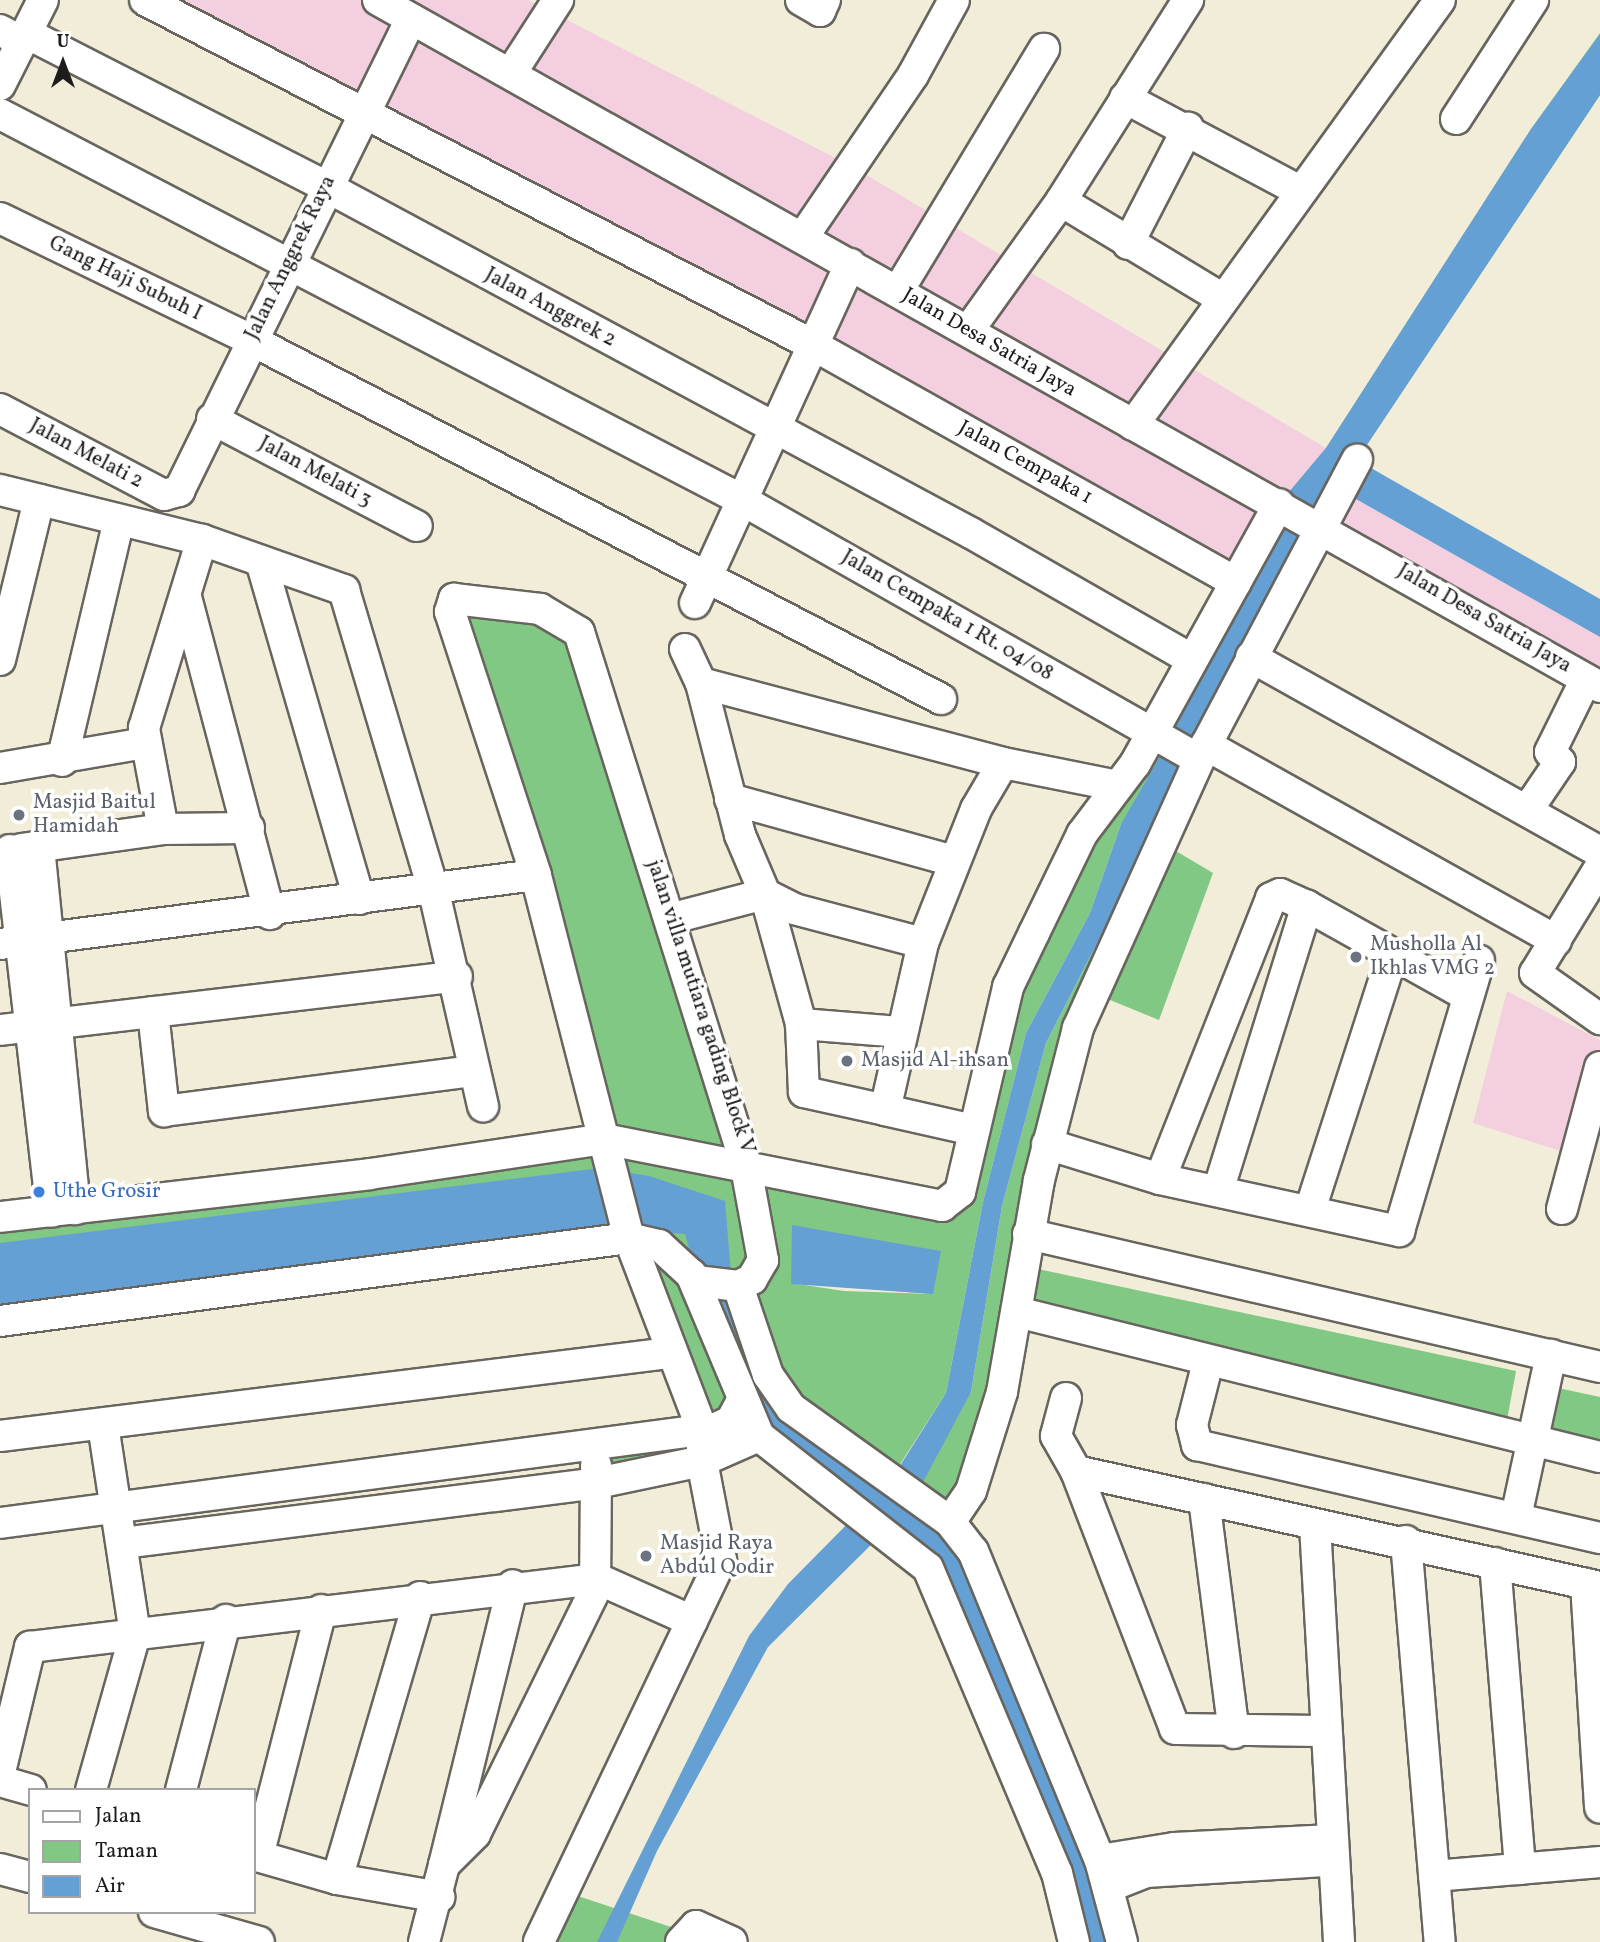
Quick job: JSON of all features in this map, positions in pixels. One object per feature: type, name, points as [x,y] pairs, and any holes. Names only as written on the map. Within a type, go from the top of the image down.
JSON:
[{"type":"street","points":[[0,85],[16,35],[43,0]]},
{"type":"street","name":"Jalan Cempaka 1","points":[[145,0],[365,110],[813,345],[1236,582]]},
{"type":"street","points":[[511,73],[558,0]]},
{"type":"street","points":[[801,0],[820,11],[825,0]]},
{"type":"street","points":[[803,237],[913,75],[954,0]]},
{"type":"street","points":[[968,331],[1061,201],[1188,0]]},
{"type":"street","points":[[1133,425],[1440,0]]},
{"type":"street","points":[[1456,119],[1525,3]]},
{"type":"street","name":"Jalan Anggrek Raya","points":[[172,495],[365,110],[396,7]]},
{"type":"street","name":"Jalan Desa Satria Jaya","points":[[396,7],[1133,425],[1320,525],[1593,683]]},
{"type":"street","name":"Jalan Anggrek 2","points":[[16,35],[327,187],[1189,658]]},
{"type":"street","points":[[898,291],[1044,49]]},
{"type":"street","points":[[1125,98],[1188,128],[1300,191]]},
{"type":"street","name":"Jalan Cempaka 1 Rt. 04/08","points":[[0,114],[742,500],[1152,733],[1202,752],[1556,941]]},
{"type":"street","points":[[1128,244],[1188,128]]},
{"type":"street","points":[[1061,201],[1128,244],[1223,299]]},
{"type":"street","name":"Gang Haji Subuh I","points":[[0,218],[251,340],[700,591],[941,699]]},
{"type":"street","points":[[700,591],[850,264]]},
{"type":"street","name":"Jalan Melati 2","points":[[0,409],[172,495]]},
{"type":"street","name":"Jalan Melati 3","points":[[212,419],[417,526]]},
{"type":"street","points":[[950,1522],[971,1492],[1017,1312],[1028,1234],[1047,1144],[1078,1028],[1202,752],[1320,525],[1357,460]]},
{"type":"street","points":[[0,490],[202,540],[344,590],[457,976],[474,1072],[483,1106]]},
{"type":"street","points":[[0,660],[39,500]]},
{"type":"street","name":"jalan villa mutiara gading Block V","points":[[536,875],[449,603],[540,609],[579,632],[673,918],[745,1162],[909,1205],[942,1206],[960,1192],[972,1130],[1008,987],[1082,834],[1118,786],[1152,733],[1189,658],[1236,582],[1279,504]]},
{"type":"street","points":[[62,761],[119,520]]},
{"type":"street","points":[[163,829],[145,743],[202,540]]},
{"type":"street","points":[[261,561],[359,899]]},
{"type":"street","points":[[186,597],[270,914]]},
{"type":"street","points":[[685,649],[701,683],[730,799],[812,1024],[804,1092],[972,1130]]},
{"type":"street","points":[[1251,657],[1528,809],[1598,870],[1535,975],[1600,1019]]},
{"type":"street","points":[[701,683],[1003,763],[1118,786]]},
{"type":"street","points":[[1528,809],[1560,762],[1550,752],[1593,683]]},
{"type":"street","points":[[0,768],[62,761],[145,743]]},
{"type":"street","points":[[885,1110],[888,1030],[953,861],[1003,763]]},
{"type":"street","points":[[730,799],[953,861]]},
{"type":"street","points":[[63,1211],[44,1023],[23,942],[5,850],[163,829],[249,828]]},
{"type":"street","points":[[23,942],[39,847]]},
{"type":"street","points":[[23,942],[270,914],[536,875],[629,1238],[668,1353],[702,1429],[702,1461],[722,1544],[692,1621],[539,1942]]},
{"type":"street","points":[[673,918],[765,894],[794,909],[923,943]]},
{"type":"street","points":[[1160,1179],[1271,898],[1280,894],[1307,906],[1392,956],[1466,995]]},
{"type":"street","points":[[1218,1191],[1307,906]]},
{"type":"street","points":[[1310,1210],[1392,956]]},
{"type":"street","points":[[1047,1144],[1160,1179],[1310,1210],[1392,1231],[1404,1225],[1466,995],[1479,961]]},
{"type":"street","points":[[0,1030],[457,976]]},
{"type":"street","points":[[153,1012],[164,1111],[474,1072]]},
{"type":"street","points":[[812,1024],[867,1045],[888,1030]]},
{"type":"street","points":[[1562,1209],[1600,1067]]},
{"type":"street","points":[[0,1217],[63,1211],[604,1139],[745,1162],[763,1260],[752,1279],[738,1286],[691,1274]]},
{"type":"street","points":[[1028,1234],[1600,1367]]},
{"type":"street","points":[[0,1321],[629,1238],[659,1245],[691,1274],[741,1402],[759,1436],[928,1568],[1056,1873],[1074,1942]]},
{"type":"street","points":[[738,1286],[768,1375],[791,1408],[868,1467],[950,1522],[973,1551],[1104,1873],[1122,1942]]},
{"type":"street","points":[[1017,1312],[1208,1362],[1600,1457]]},
{"type":"street","points":[[0,1436],[103,1426],[668,1353]]},
{"type":"street","points":[[1516,1517],[1530,1439],[1551,1356]]},
{"type":"street","points":[[1208,1362],[1192,1425],[1196,1445],[1600,1538]]},
{"type":"street","points":[[1066,1398],[1055,1426],[1076,1471],[1174,1727],[1234,1732],[1324,1731]]},
{"type":"street","points":[[0,1523],[113,1504],[702,1429],[731,1420],[741,1402]]},
{"type":"street","points":[[92,1788],[135,1634],[103,1426]]},
{"type":"street","points":[[123,1543],[373,1514],[597,1483],[702,1461],[759,1436]]},
{"type":"street","points":[[444,1865],[475,1834],[598,1579],[595,1443]]},
{"type":"street","points":[[1076,1471],[1315,1525],[1406,1541],[1593,1586],[1600,1808]]},
{"type":"street","points":[[367,1473],[373,1514]]},
{"type":"street","points":[[1204,1499],[1234,1732]]},
{"type":"street","points":[[1315,1525],[1324,1731],[1339,1942]]},
{"type":"street","points":[[1406,1541],[1440,1942]]},
{"type":"street","points":[[1495,1563],[1520,1869]]},
{"type":"street","points":[[0,1772],[28,1648],[226,1620],[513,1585],[598,1579],[692,1621]]},
{"type":"street","points":[[424,1942],[439,1897],[444,1865],[513,1585]]},
{"type":"street","points":[[337,1879],[420,1597]]},
{"type":"street","points":[[321,1609],[256,1855],[337,1879],[439,1897]]},
{"type":"street","points":[[182,1788],[226,1620]]},
{"type":"street","points":[[0,1781],[28,1789]]},
{"type":"street","points":[[1104,1873],[1174,1848],[1333,1850]]},
{"type":"street","points":[[1434,1876],[1600,1862]]},
{"type":"street","points":[[0,1869],[28,1876]]},
{"type":"street","points":[[161,1914],[258,1942]]},
{"type":"street","points":[[681,1942],[696,1926],[732,1942]]},
{"type":"shaded area","points":[[145,0],[528,0],[853,167],[1326,448],[1279,504],[1236,582]]},
{"type":"shaded area","points":[[1340,490],[1600,637],[1600,687],[1321,526]]},
{"type":"shaded area","points":[[1507,991],[1600,1040],[1600,1067],[1576,1156],[1473,1123]]},
{"type":"green space","points":[[1600,33],[1600,95],[1352,466],[1159,841],[1213,873],[1159,1020],[1093,993],[1024,1266],[1516,1371],[1507,1420],[1020,1295],[1002,1392],[928,1568],[759,1437],[597,1483],[595,1443],[702,1429],[629,1238],[0,1321],[0,1217],[603,1139],[449,603],[579,632],[745,1162],[942,1206],[1008,987],[1279,504],[1326,448],[1531,129]],"holes":[[[1169,802],[1046,1043],[1002,1206],[971,1392],[897,1469],[946,1393],[983,1202],[1026,1033],[1090,913],[1121,824]],[[791,1283],[933,1294],[844,1291]]]},
{"type":"green space","points":[[1544,1385],[1600,1397],[1600,1457],[1530,1439]]},
{"type":"green space","points":[[563,1891],[686,1932],[681,1942],[540,1942]]},
{"type":"water","points":[[1600,34],[1600,95],[1357,460],[1600,599],[1600,637],[1340,490],[1169,802],[1046,1043],[1002,1206],[971,1392],[922,1484],[961,1547],[1089,1864],[1111,1942],[1086,1942],[1019,1754],[889,1527],[768,1647],[657,1851],[617,1942],[597,1942],[749,1636],[788,1584],[864,1507],[765,1430],[698,1281],[685,1234],[609,1229],[0,1305],[0,1243],[600,1168],[649,1176],[725,1201],[732,1286],[762,1378],[891,1480],[946,1393],[983,1202],[1026,1033],[1090,913],[1121,824],[1168,743],[1152,732],[1279,504],[1326,448],[1531,129]]},
{"type":"water","points":[[792,1225],[941,1251],[933,1294],[791,1284]]},
{"type":"place","name":"Masjid Baitul Hamidah","points":[[19,815]]},
{"type":"place","name":"Musholla Al Ikhlas VMG 2","points":[[1356,957]]},
{"type":"place","name":"Masjid Al-ihsan","points":[[847,1061]]},
{"type":"place","name":"Uthe Grosir","points":[[39,1192]]},
{"type":"place","name":"Masjid Raya Abdul Qodir","points":[[646,1556]]}]
